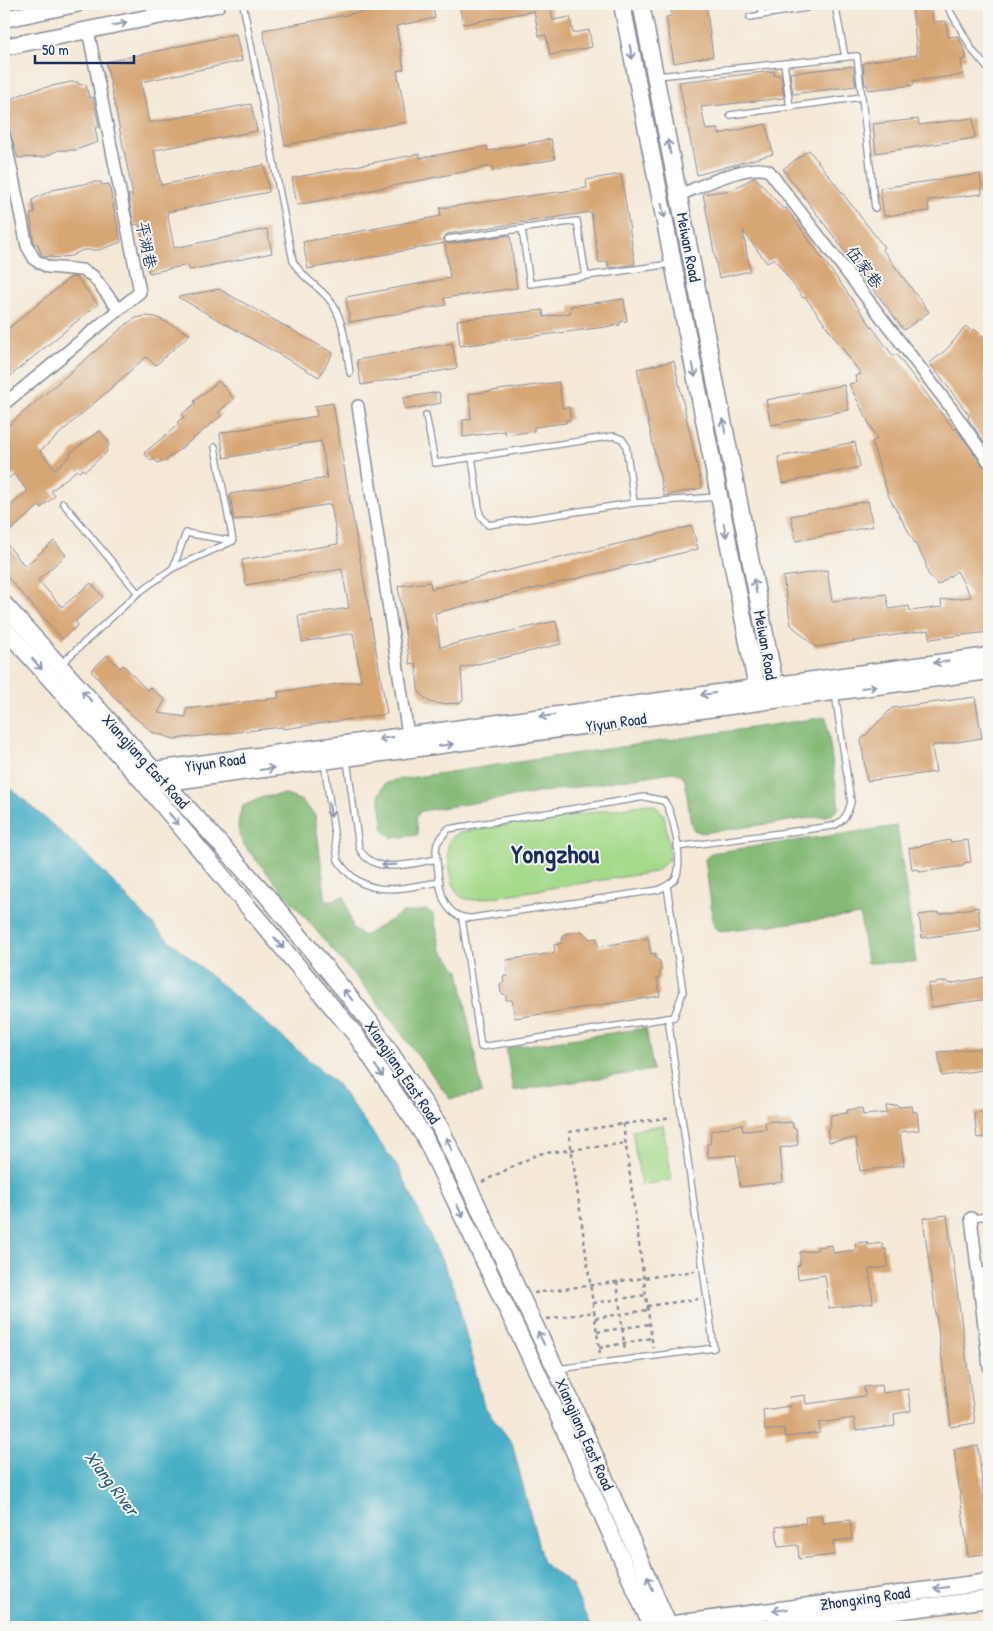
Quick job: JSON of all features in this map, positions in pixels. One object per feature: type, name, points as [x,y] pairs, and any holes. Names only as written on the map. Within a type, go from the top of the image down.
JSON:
[{"type":"street","points":[[4,18],[76,4]]},
{"type":"street","points":[[4,47],[217,4]]},
{"type":"street","name":"Meiwan Road","points":[[621,5],[757,688],[769,701],[775,685],[641,5]]},
{"type":"street","name":"平湖巷","points":[[4,404],[140,292],[88,30]]},
{"type":"street","points":[[4,134],[27,246],[35,260],[48,267],[82,270],[93,276],[118,309]]},
{"type":"street","name":"伍家巷","points":[[679,195],[749,170],[763,168],[769,171],[951,408],[989,462]]},
{"type":"street","points":[[358,406],[408,735]]},
{"type":"street","name":"Xiangjiang East Road","points":[[4,604],[267,896],[370,1022],[440,1127],[556,1370],[661,1627]]},
{"type":"street","name":"Xiangjiang East Road","points":[[4,628],[143,782],[355,1034],[424,1136],[661,1627]]},
{"type":"street","name":"Yiyun Road","points":[[155,770],[989,656]]},
{"type":"street","name":"Yiyun Road","points":[[143,782],[167,783],[989,671]]},
{"type":"street","points":[[143,782],[155,770]]},
{"type":"street","points":[[971,1218],[983,1271],[989,1367]]},
{"type":"street","name":"Zhongxing Road","points":[[661,1627],[989,1582]]},
{"type":"street","name":"Zhongxing Road","points":[[772,1627],[989,1599]]},
{"type":"lane","points":[[243,4],[294,261],[300,272],[334,306],[339,317],[350,373]]},
{"type":"lane","points":[[761,4],[762,15]]},
{"type":"lane","points":[[835,4],[845,57]]},
{"type":"lane","points":[[946,4],[973,51],[989,70]]},
{"type":"lane","points":[[750,17],[806,8]]},
{"type":"lane","points":[[655,76],[857,56],[875,208]]},
{"type":"lane","points":[[784,63],[790,107]]},
{"type":"lane","points":[[730,115],[862,97]]},
{"type":"lane","points":[[448,239],[576,221],[586,276]]},
{"type":"lane","points":[[522,229],[530,284],[673,264]]},
{"type":"lane","points":[[426,414],[435,463],[614,436],[622,439],[626,445],[634,503]]},
{"type":"lane","points":[[215,447],[233,540]]},
{"type":"lane","points":[[472,458],[480,515],[488,525],[634,503],[719,497]]},
{"type":"lane","points":[[63,503],[138,593]]},
{"type":"lane","points":[[173,568],[186,533],[233,540]]},
{"type":"lane","points":[[60,666],[138,593],[173,568],[233,540]]},
{"type":"lane","points":[[677,848],[833,826],[841,822],[848,813],[851,802],[835,692]]},
{"type":"lane","points":[[347,758],[358,842],[364,857],[372,863],[382,866],[437,859]]},
{"type":"lane","points":[[324,762],[338,860],[347,874],[362,884],[378,889],[440,882]]},
{"type":"lane","points":[[645,797],[664,801],[670,808],[677,848],[678,869],[675,878],[667,886],[658,890],[462,918],[447,908],[440,882],[437,859],[437,842],[448,829],[645,797]]},
{"type":"lane","points":[[462,918],[481,1047],[668,1018],[674,1017],[683,992],[667,886]]},
{"type":"lane","points":[[556,1370],[714,1348],[668,1018]]},
{"type":"lane","points":[[971,1218],[989,1216]]},
{"type":"path","points":[[601,1363],[568,1132],[682,1115]]},
{"type":"path","points":[[623,1124],[654,1356]]},
{"type":"path","points":[[469,1188],[538,1154],[626,1143]]},
{"type":"path","points":[[520,1294],[703,1270]]},
{"type":"path","points":[[617,1281],[626,1360]]},
{"type":"path","points":[[592,1302],[646,1295]]},
{"type":"path","points":[[647,1306],[707,1298]]},
{"type":"path","points":[[595,1318],[648,1310]]},
{"type":"path","points":[[533,1320],[594,1312]]},
{"type":"path","points":[[597,1332],[650,1324]]},
{"type":"path","points":[[599,1348],[651,1338]]},
{"type":"green space","points":[[826,717],[839,808],[832,815],[702,833],[694,830],[691,824],[685,781],[682,775],[673,772],[421,811],[416,817],[418,835],[393,838],[384,831],[379,794],[385,784],[395,780]]},
{"type":"green space","points":[[284,794],[302,801],[315,815],[326,902],[344,896],[353,929],[364,936],[402,913],[427,910],[433,914],[441,949],[459,971],[482,1093],[450,1099],[383,1009],[246,848],[240,838],[238,828],[243,806],[263,797]]},
{"type":"green space","points":[[648,804],[654,805],[664,814],[670,853],[668,861],[655,872],[474,900],[462,897],[456,891],[448,852],[449,841],[453,836],[462,832]]},
{"type":"green space","points":[[897,826],[916,962],[867,963],[860,915],[720,931],[714,927],[705,859],[711,853]]},
{"type":"green space","points":[[646,1028],[653,1070],[513,1091],[506,1048]]},
{"type":"green space","points":[[663,1125],[672,1180],[641,1185],[632,1130]]},
{"type":"water","name":"Xiang River","points":[[4,782],[91,859],[163,935],[337,1084],[399,1169],[454,1287],[484,1406],[512,1443],[543,1563],[572,1585],[591,1627],[4,1627]]},
{"type":"building","points":[[407,4],[432,4],[435,18],[396,26],[404,69],[397,71],[407,122],[285,145],[263,30]]},
{"type":"building","points":[[459,4],[550,4],[553,20],[570,17],[573,33],[589,30],[592,47],[550,55],[546,35],[539,36],[534,11],[463,24]]},
{"type":"building","points":[[671,4],[706,4],[713,56],[674,63],[666,17],[671,16]]},
{"type":"building","points":[[912,4],[931,4],[933,22],[946,21],[948,37],[958,36],[965,50],[966,59],[961,60],[963,75],[913,81],[914,85],[868,90],[868,85],[865,85],[863,64],[865,62],[917,55]]},
{"type":"building","points":[[236,34],[242,61],[141,82],[149,123],[251,104],[257,131],[154,150],[161,185],[264,165],[269,192],[167,212],[174,248],[267,229],[272,253],[189,270],[188,265],[149,273],[139,224],[134,225],[128,195],[133,195],[106,62]]},
{"type":"building","points":[[853,66],[856,86],[793,94],[790,73]]},
{"type":"building","points":[[774,71],[774,75],[781,75],[784,98],[701,107],[706,130],[718,129],[719,134],[766,124],[773,154],[697,175],[679,82]]},
{"type":"building","points":[[78,82],[79,85],[86,84],[89,98],[93,97],[99,127],[95,128],[98,142],[76,150],[59,150],[44,157],[18,158],[9,129],[7,114],[12,113],[9,100],[29,91]]},
{"type":"building","points":[[973,118],[975,138],[876,153],[873,124],[918,119],[919,125]]},
{"type":"building","points":[[551,139],[555,159],[493,171],[492,166],[297,205],[292,178],[419,154],[420,158],[487,146],[488,151]]},
{"type":"building","points":[[809,150],[884,247],[882,249],[929,312],[904,330],[783,169]]},
{"type":"building","points":[[621,174],[635,264],[609,268],[608,261],[599,263],[591,212],[447,234],[443,239],[448,244],[510,235],[517,288],[444,298],[446,305],[350,322],[346,297],[450,278],[445,243],[308,269],[303,242],[441,216],[440,208],[587,188],[586,180]]},
{"type":"building","points":[[980,174],[982,194],[928,200],[929,211],[884,216],[880,188]]},
{"type":"building","points":[[755,177],[783,209],[786,208],[893,356],[896,354],[944,417],[955,430],[956,428],[983,466],[989,469],[989,632],[930,639],[929,630],[816,647],[791,625],[783,577],[827,570],[832,601],[886,594],[889,609],[909,606],[910,611],[942,607],[941,600],[971,597],[957,571],[938,585],[928,574],[925,561],[888,495],[872,442],[877,439],[849,384],[857,382],[855,376],[861,374],[805,297],[803,298],[774,258],[767,263],[743,231],[750,271],[719,278],[703,194],[731,190]]},
{"type":"building","points":[[101,182],[102,185],[109,184],[121,242],[99,250],[83,250],[71,256],[45,257],[41,254],[38,244],[34,244],[30,214],[35,213],[32,200],[52,190]]},
{"type":"building","points":[[71,277],[76,277],[98,304],[4,381],[4,332]]},
{"type":"building","points":[[219,289],[333,353],[319,377],[178,297]]},
{"type":"building","points":[[624,299],[627,321],[620,322],[620,325],[460,346],[457,320],[543,310],[544,317],[570,313],[571,306]]},
{"type":"building","points":[[145,316],[156,317],[190,334],[156,365],[146,357],[40,451],[55,469],[71,455],[70,453],[100,431],[109,442],[106,453],[85,471],[83,469],[79,472],[77,470],[51,491],[55,496],[41,508],[40,505],[4,536],[4,511],[28,491],[14,474],[9,478],[4,472],[4,429],[128,323],[136,318]]},
{"type":"building","points":[[966,326],[972,332],[974,329],[989,341],[989,371],[983,375],[989,383],[989,449],[968,419],[969,415],[930,363],[947,349]]},
{"type":"building","points":[[452,343],[457,368],[361,385],[357,360]]},
{"type":"building","points":[[674,361],[702,488],[664,496],[637,369]]},
{"type":"building","points":[[219,381],[234,399],[218,412],[221,416],[164,462],[162,460],[158,463],[154,459],[151,461],[144,453],[179,424],[177,422],[184,417],[182,414],[196,403],[194,401]]},
{"type":"building","points":[[559,382],[562,408],[569,407],[571,419],[566,420],[566,423],[534,427],[534,431],[513,434],[505,435],[505,431],[463,437],[463,420],[471,419],[469,394]]},
{"type":"building","points":[[844,385],[849,410],[771,425],[766,400]]},
{"type":"building","points":[[439,392],[441,403],[405,410],[403,398]]},
{"type":"building","points":[[333,403],[387,714],[283,729],[283,727],[174,739],[152,732],[127,711],[91,671],[107,655],[120,668],[123,665],[147,690],[150,687],[165,700],[158,713],[186,717],[186,709],[279,698],[278,692],[361,681],[353,633],[302,642],[298,616],[349,608],[342,569],[246,585],[242,560],[338,544],[331,504],[234,520],[230,494],[327,478],[321,441],[224,458],[220,433],[317,416],[315,406]]},
{"type":"building","points":[[855,442],[860,467],[783,483],[778,457]]},
{"type":"building","points":[[868,501],[873,526],[796,541],[791,516]]},
{"type":"building","points":[[692,526],[698,549],[435,613],[440,647],[556,621],[561,644],[461,668],[463,699],[460,703],[440,704],[430,702],[422,696],[418,689],[416,663],[410,664],[398,586],[430,582],[431,589]]},
{"type":"building","points":[[4,541],[25,566],[54,541],[66,555],[38,580],[62,607],[91,583],[103,597],[75,621],[78,625],[62,639],[4,573]]},
{"type":"building","points":[[975,697],[982,738],[932,746],[936,772],[867,781],[861,740],[892,708]]},
{"type":"building","points":[[950,840],[950,842],[968,840],[971,862],[963,863],[964,866],[920,872],[919,869],[912,870],[909,848]]},
{"type":"building","points":[[978,907],[981,930],[922,938],[919,915],[939,912],[939,914]]},
{"type":"building","points":[[582,931],[590,939],[597,938],[598,947],[648,938],[651,954],[655,953],[656,959],[660,961],[660,978],[657,978],[660,996],[515,1018],[512,1000],[506,1000],[506,995],[501,993],[500,985],[504,982],[503,976],[508,976],[506,960],[555,953],[554,945],[560,944],[564,934]]},
{"type":"building","points":[[987,977],[989,999],[931,1007],[928,984],[948,981],[948,984]]},
{"type":"building","points":[[989,1048],[989,1069],[942,1076],[938,1052]]},
{"type":"building","points":[[898,1105],[898,1107],[912,1106],[913,1112],[917,1112],[919,1130],[900,1132],[904,1165],[860,1171],[856,1138],[829,1142],[827,1129],[830,1128],[831,1115],[848,1113],[847,1110],[862,1108],[863,1115],[887,1113],[886,1106]]},
{"type":"building","points":[[989,1111],[989,1136],[977,1138],[974,1113]]},
{"type":"building","points":[[778,1121],[778,1123],[792,1122],[793,1128],[796,1128],[798,1145],[780,1148],[783,1182],[740,1187],[736,1155],[708,1157],[707,1144],[710,1144],[711,1131],[742,1124],[743,1131],[766,1129],[765,1122]]},
{"type":"building","points":[[947,1215],[975,1423],[951,1427],[923,1218]]},
{"type":"building","points":[[867,1242],[868,1245],[882,1243],[883,1249],[886,1249],[888,1267],[869,1269],[873,1303],[829,1308],[825,1275],[798,1279],[797,1266],[800,1265],[800,1252],[817,1250],[817,1247],[832,1245],[833,1253],[856,1250],[855,1243]]},
{"type":"building","points":[[882,1385],[883,1393],[908,1389],[911,1411],[894,1414],[895,1426],[856,1431],[854,1418],[819,1423],[820,1433],[785,1437],[784,1428],[765,1431],[763,1410],[791,1406],[790,1397],[805,1395],[806,1404],[865,1396],[864,1387]]},
{"type":"building","points":[[978,1446],[989,1548],[984,1554],[968,1556],[954,1449]]},
{"type":"building","points":[[821,1515],[822,1523],[850,1520],[852,1539],[833,1541],[835,1555],[799,1559],[798,1545],[778,1547],[776,1527],[806,1523],[805,1517]]},
{"type":"district","name":"Yongzhou","points":[[555,853]]}]
